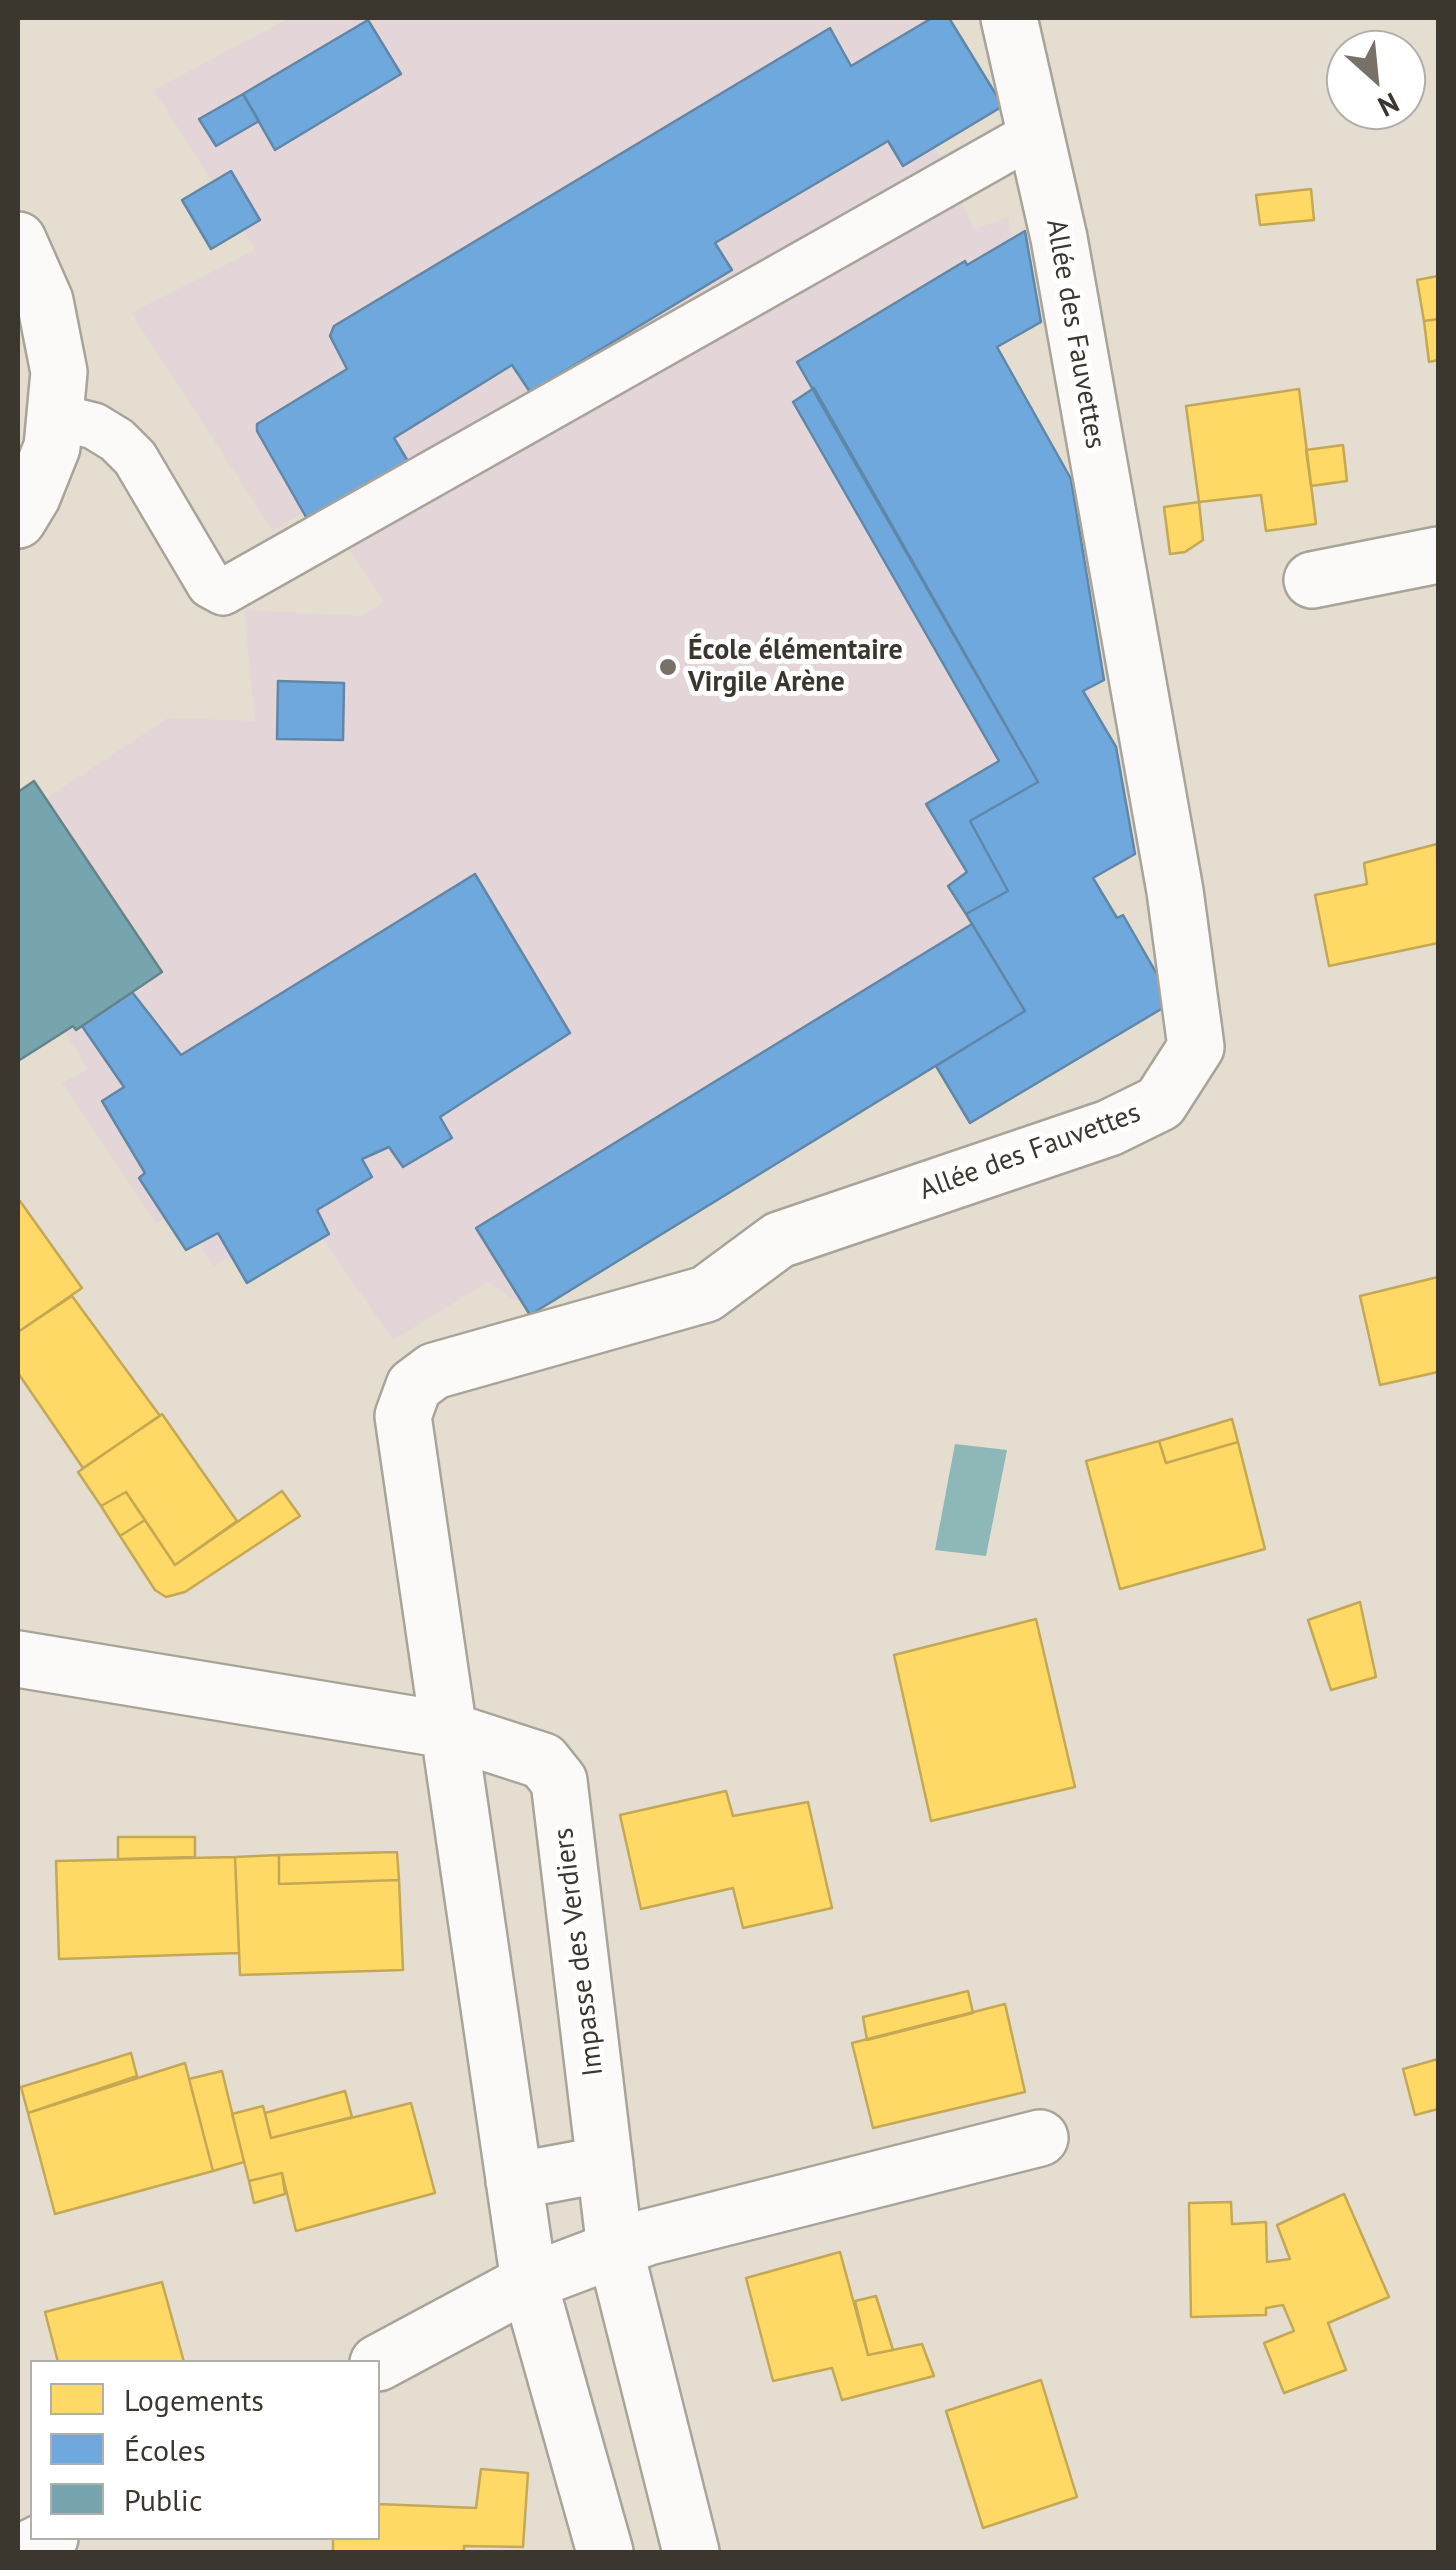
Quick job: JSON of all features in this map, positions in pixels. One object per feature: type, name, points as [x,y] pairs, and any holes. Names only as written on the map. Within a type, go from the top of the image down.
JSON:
[{"type":"street","name":"Allée des Fauvettes","points":[[447,1730],[403,1416],[414,1386],[434,1370],[706,1294],[779,1240],[1109,1128],[1160,1103],[1196,1048],[1164,833],[1059,238],[1009,18]]},
{"type":"street","points":[[18,240],[45,301],[59,372],[52,447],[18,520]]},
{"type":"street","points":[[1312,580],[1438,555]]},
{"type":"street","name":"Impasse des Verdiers","points":[[18,1659],[447,1730],[544,1760],[559,1781],[615,2250],[691,2552]]},
{"type":"street","points":[[447,1730],[529,2282],[605,2552]]},
{"type":"street","points":[[380,2362],[529,2282],[648,2237],[1040,2138]]},
{"type":"street","points":[[514,2181],[605,2164]]},
{"type":"street","points":[[22,2552],[46,2540]]},
{"type":"lane","points":[[54,416],[94,426],[117,440],[135,458],[210,585],[223,592],[1035,133]]},
{"type":"shaded area","name":"École élémentaire Virgile Arène","points":[[289,18],[949,18],[988,95],[926,129],[974,229],[1009,217],[1020,311],[981,343],[1053,473],[1116,842],[1084,862],[1159,987],[962,1103],[929,1054],[515,1301],[488,1282],[393,1340],[307,1216],[214,1266],[176,1214],[156,1223],[62,1083],[88,1069],[59,1023],[39,803],[168,718],[255,721],[244,610],[363,616],[384,602],[318,503],[273,531],[131,313],[255,250],[154,90]]},
{"type":"water","points":[[955,1444],[1007,1450],[986,1556],[935,1550]]},
{"type":"building: Logements","points":[[1311,189],[1314,220],[1260,225],[1256,195]]},
{"type":"building: Logements","points":[[1438,276],[1438,319],[1424,321],[1417,280]]},
{"type":"building: Logements","points":[[1438,319],[1438,360],[1429,362],[1424,321]]},
{"type":"building: Logements","points":[[1299,389],[1316,524],[1266,531],[1261,495],[1199,502],[1186,406]]},
{"type":"building: Logements","points":[[1343,445],[1347,481],[1311,486],[1306,450]]},
{"type":"building: Logements","points":[[1199,502],[1203,540],[1185,552],[1170,554],[1164,507]]},
{"type":"building: Logements","points":[[1437,844],[1438,943],[1329,966],[1315,895],[1367,884],[1364,863]]},
{"type":"building: Logements","points":[[18,1203],[82,1288],[18,1332]]},
{"type":"building: Logements","points":[[1438,1277],[1438,1372],[1380,1385],[1360,1296]]},
{"type":"building: Logements","points":[[72,1296],[160,1416],[83,1468],[18,1373],[18,1332]]},
{"type":"building: Logements","points":[[162,1414],[237,1521],[175,1565],[126,1492],[101,1506],[78,1472]]},
{"type":"building: Logements","points":[[1232,1419],[1238,1442],[1166,1463],[1159,1441]]},
{"type":"building: Logements","points":[[1159,1441],[1166,1463],[1238,1442],[1265,1549],[1120,1589],[1086,1461]]},
{"type":"building: Logements","points":[[282,1491],[300,1516],[185,1592],[166,1597],[155,1590],[120,1536],[145,1520],[175,1565]]},
{"type":"building: Logements","points":[[126,1492],[145,1520],[120,1536],[101,1506]]},
{"type":"building: Logements","points":[[1360,1602],[1376,1677],[1331,1690],[1308,1620]]},
{"type":"building: Logements","points":[[1036,1619],[1075,1787],[931,1821],[894,1655]]},
{"type":"building: Logements","points":[[726,1791],[733,1816],[808,1802],[832,1908],[743,1928],[733,1888],[641,1909],[620,1815]]},
{"type":"building: Logements","points":[[118,1837],[195,1837],[195,1857],[118,1859]]},
{"type":"building: Logements","points":[[397,1852],[399,1880],[279,1884],[279,1855]]},
{"type":"building: Logements","points":[[279,1855],[279,1884],[399,1880],[403,1970],[240,1975],[235,1857]]},
{"type":"building: Logements","points":[[235,1857],[239,1953],[59,1959],[56,1861]]},
{"type":"building: Logements","points":[[968,1991],[973,2013],[867,2040],[863,2017]]},
{"type":"building: Logements","points":[[1005,2004],[1025,2092],[873,2128],[852,2043]]},
{"type":"building: Logements","points":[[131,2053],[137,2076],[28,2113],[21,2087]]},
{"type":"building: Logements","points":[[1438,2059],[1438,2109],[1415,2115],[1403,2069]]},
{"type":"building: Logements","points":[[185,2063],[213,2171],[55,2214],[28,2113]]},
{"type":"building: Logements","points":[[222,2071],[244,2162],[213,2171],[189,2079]]},
{"type":"building: Logements","points":[[345,2091],[352,2117],[271,2138],[265,2113]]},
{"type":"building: Logements","points":[[411,2103],[435,2193],[296,2231],[282,2173],[249,2181],[232,2114],[263,2106],[271,2138]]},
{"type":"building: Logements","points":[[282,2173],[285,2194],[254,2203],[249,2181]]},
{"type":"building: Logements","points":[[1344,2194],[1389,2297],[1328,2323],[1346,2370],[1284,2393],[1264,2343],[1294,2331],[1283,2305],[1266,2308],[1266,2315],[1191,2317],[1189,2203],[1231,2202],[1232,2224],[1266,2222],[1267,2262],[1290,2259],[1277,2225]]},
{"type":"building: Logements","points":[[840,2252],[868,2355],[922,2344],[934,2376],[842,2400],[832,2368],[773,2381],[746,2278]]},
{"type":"building: Logements","points":[[162,2282],[183,2360],[57,2360],[45,2312]]},
{"type":"building: Logements","points":[[876,2296],[893,2350],[868,2355],[855,2301]]},
{"type":"building: Logements","points":[[1041,2380],[1077,2497],[983,2528],[946,2411]]},
{"type":"building: Logements","points":[[481,2469],[528,2473],[523,2547],[464,2546],[464,2552],[333,2552],[333,2540],[380,2540],[380,2504],[476,2508]]},
{"type":"building: Écoles","points":[[932,18],[949,18],[1003,106],[903,166],[888,141],[715,243],[732,270],[530,392],[512,365],[394,438],[409,463],[310,524],[257,431],[257,424],[347,369],[330,336],[334,326],[830,28],[851,66]]},
{"type":"building: Écoles","points":[[368,20],[401,74],[275,150],[243,94]]},
{"type":"building: Écoles","points":[[243,94],[259,121],[216,146],[199,119]]},
{"type":"building: Écoles","points":[[231,171],[260,220],[211,249],[182,200]]},
{"type":"building: Écoles","points":[[1025,231],[1041,322],[997,347],[1071,479],[1104,680],[1083,691],[1116,747],[1135,854],[1093,878],[1117,918],[1123,915],[1173,1002],[970,1123],[936,1066],[1025,1011],[966,914],[1008,891],[970,821],[1038,782],[797,362],[965,261],[967,265]]},
{"type":"building: Écoles","points":[[814,388],[1038,782],[970,821],[1008,891],[966,914],[948,886],[967,872],[926,804],[999,761],[793,402]]},
{"type":"building: Écoles","points":[[278,681],[344,683],[343,740],[277,739]]},
{"type":"building: Écoles","points":[[475,874],[570,1033],[440,1117],[452,1138],[403,1167],[389,1147],[362,1159],[372,1177],[317,1210],[329,1234],[247,1283],[218,1233],[186,1250],[139,1178],[145,1173],[102,1101],[124,1087],[82,1026],[132,992],[181,1055]]},
{"type":"building: Écoles","points":[[972,924],[1025,1011],[530,1315],[476,1228]]},
{"type":"building: Public","points":[[34,781],[162,972],[76,1030],[73,1026],[18,1061],[18,792]]},
{"type":"place","name":"École élémentaire Virgile Arène","points":[[668,667]]}]
